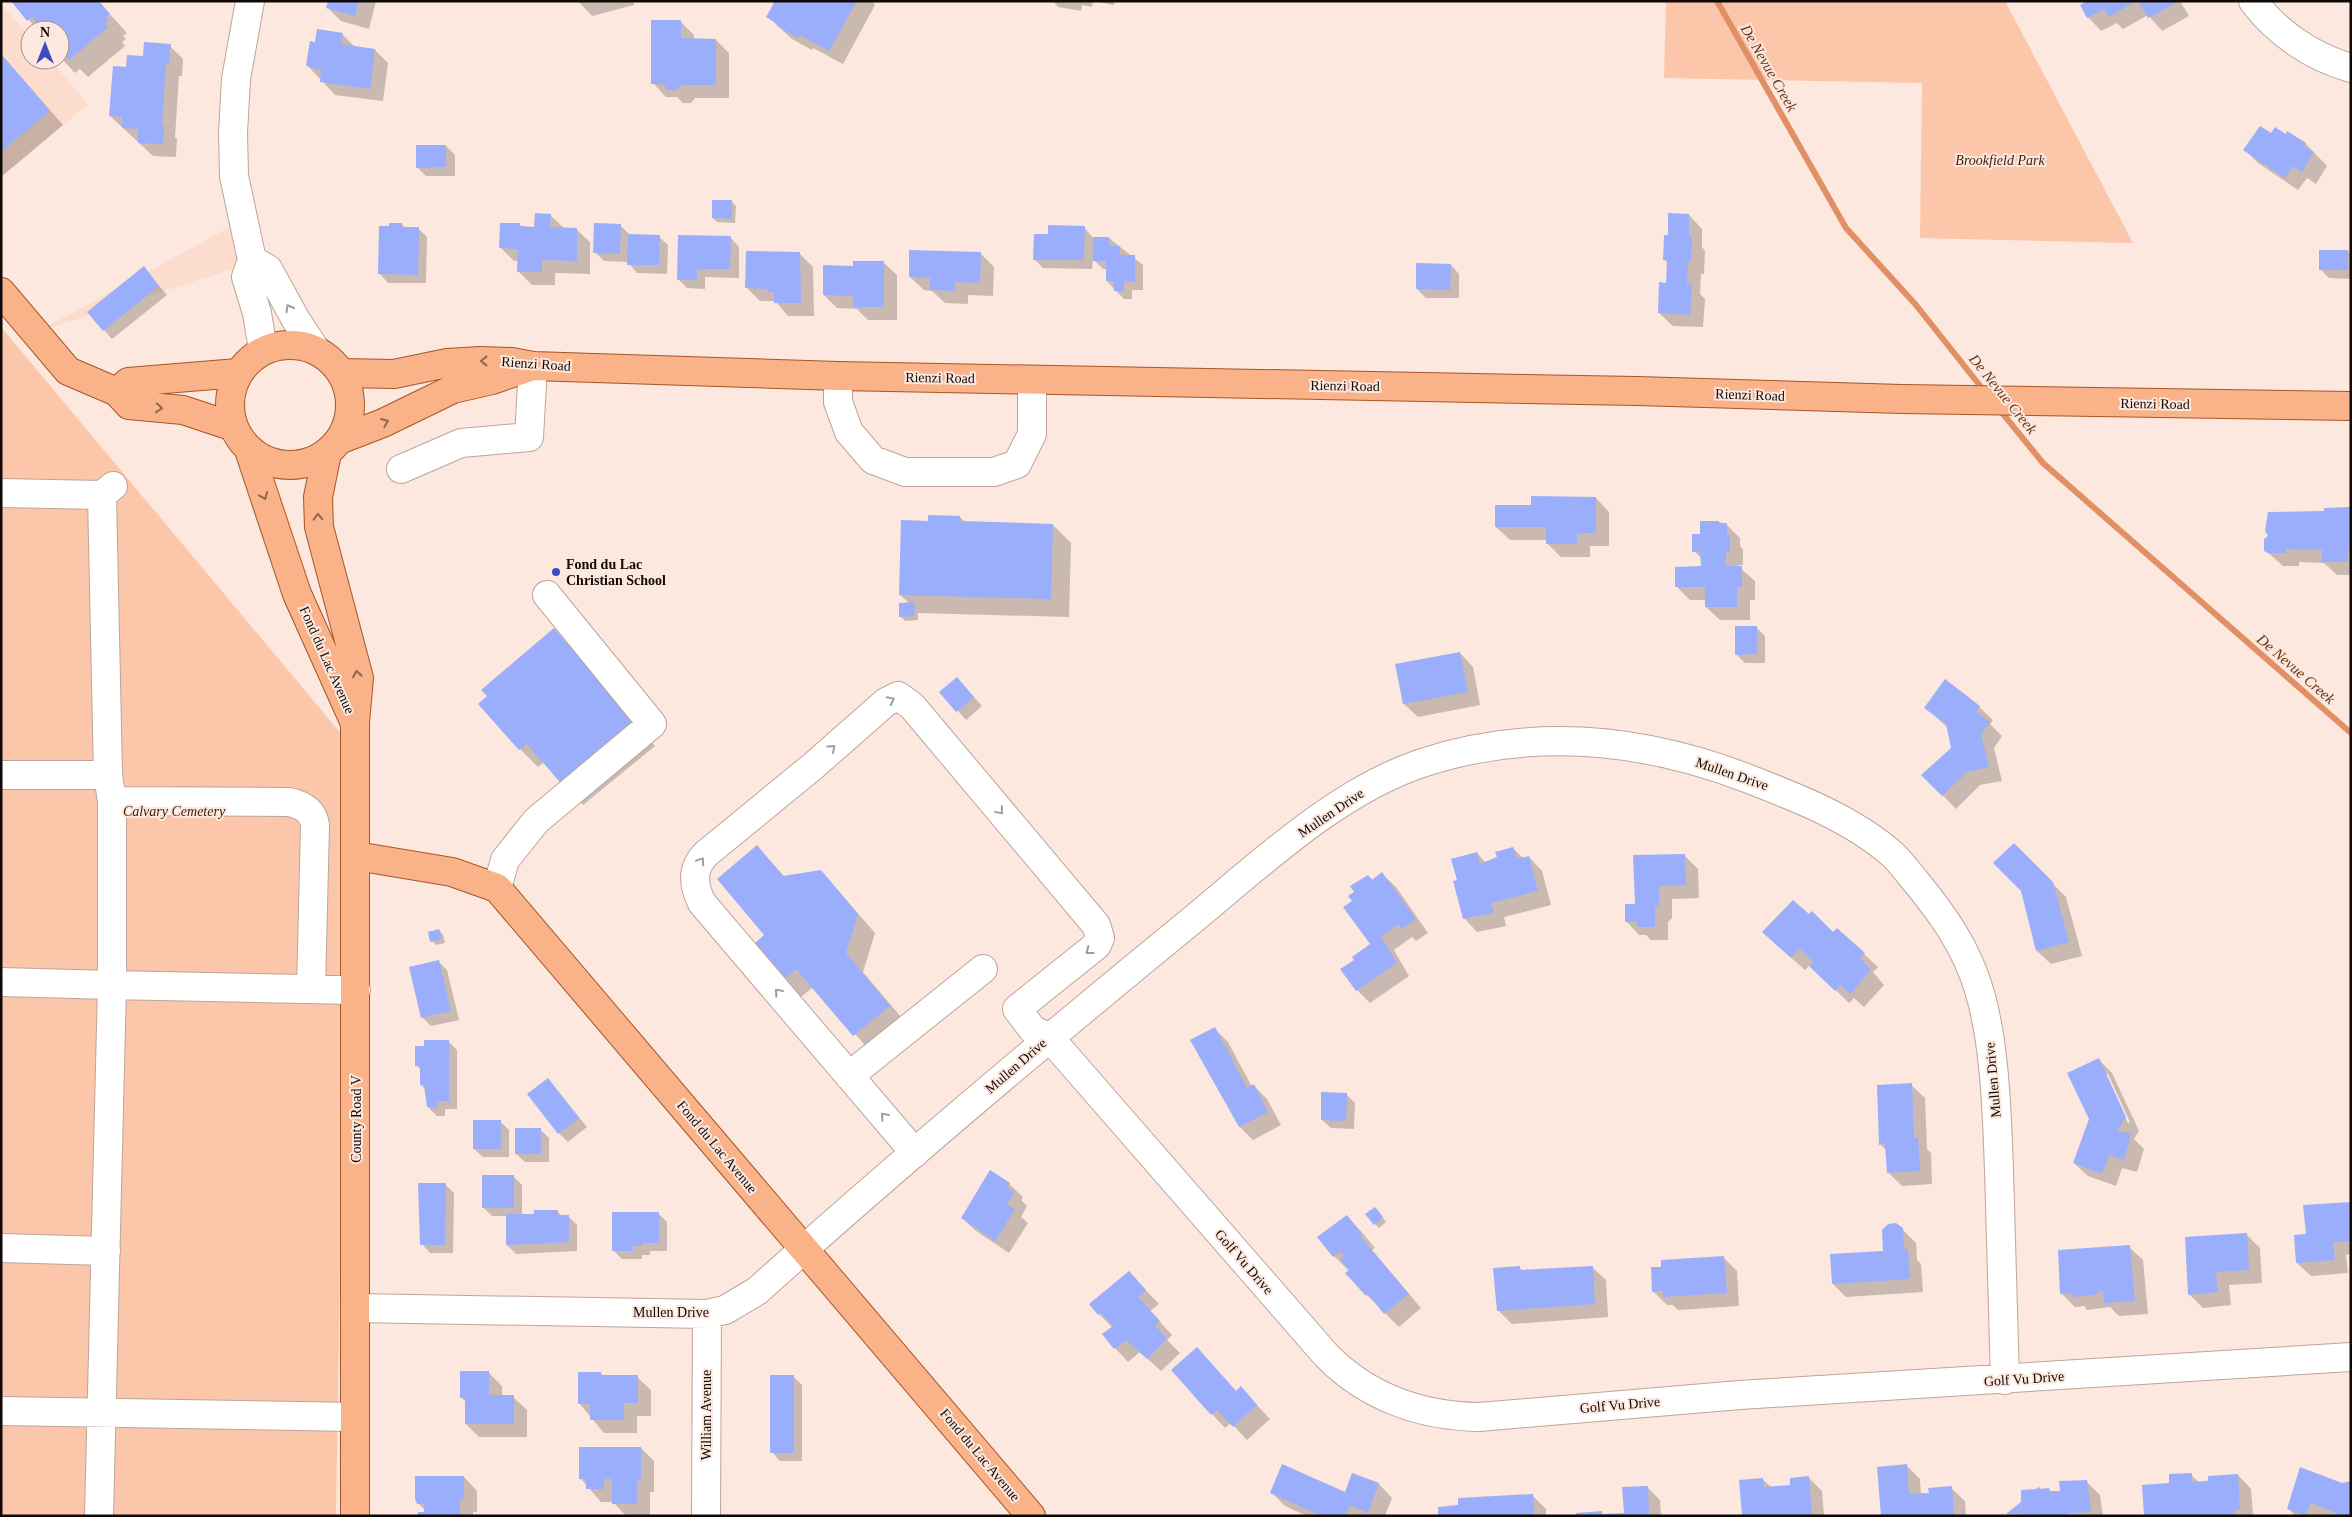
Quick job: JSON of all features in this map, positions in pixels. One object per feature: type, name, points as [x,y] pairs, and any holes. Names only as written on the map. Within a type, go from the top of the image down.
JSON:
[{"type":"main road","points":[[1,292],[68,371],[116,392],[130,406],[184,410],[234,427]]},
{"type":"main road","points":[[333,446],[348,424],[351,407],[348,389],[342,373],[330,360],[315,350],[298,344],[263,350],[248,360],[238,373],[231,389],[229,405],[234,427],[249,450],[271,462],[296,465],[312,461],[333,446],[453,389],[492,380],[533,366]]},
{"type":"main road","name":"Rienzi Road","points":[[342,373],[394,374],[447,363],[480,361],[512,362],[533,366],[838,376],[1637,391],[2029,402],[2351,406]]},
{"type":"main road","points":[[116,392],[128,382],[238,373]]},
{"type":"main road","name":"Fond du Lac Avenue","points":[[333,446],[318,497],[318,527],[359,678],[355,722]]},
{"type":"main road","name":"Fond du Lac Avenue","points":[[249,450],[297,594],[355,722]]},
{"type":"main road","name":"County Road V","points":[[355,722],[355,1516]]},
{"type":"main road","points":[[356,856],[452,872],[497,888]]},
{"type":"main road","name":"Fond du Lac Avenue","points":[[497,888],[1031,1516]]},
{"type":"street","points":[[250,1],[236,79],[233,154],[235,187],[252,260],[246,277],[257,313],[263,350]]},
{"type":"street","points":[[2253,1],[2279,29],[2299,44],[2315,54],[2351,68]]},
{"type":"street","points":[[252,260],[268,269],[315,350]]},
{"type":"street","points":[[401,468],[461,443],[529,437],[533,366]]},
{"type":"street","points":[[838,376],[838,402],[849,432],[873,460],[905,472],[994,472],[1017,464],[1032,434],[1032,380]]},
{"type":"street","points":[[1,493],[107,491],[108,775],[112,801],[112,985],[99,1516]]},
{"type":"street","points":[[497,888],[505,860],[536,822],[652,724],[547,595]]},
{"type":"street","points":[[915,1153],[702,903],[694,883],[694,875],[700,859],[892,698],[898,696],[912,706],[1096,925],[1100,938],[1097,945],[1061,973],[1088,1006]]},
{"type":"street","name":"Mullen Drive","points":[[355,1308],[707,1314],[725,1310],[758,1291],[804,1249],[1049,1038],[1296,835],[1364,790],[1422,763],[1496,747],[1550,740],[1604,742],[1676,756],[1735,773],[1790,795],[1856,828],[1894,856],[1946,920],[1965,952],[1979,990],[1987,1022],[1997,1124],[2005,1380]]},
{"type":"street","points":[[1,775],[108,775]]},
{"type":"street","points":[[112,801],[289,802],[309,811],[315,825],[311,989]]},
{"type":"street","points":[[850,1076],[983,969]]},
{"type":"street","name":"Golf Vu Drive","points":[[1061,973],[1017,1009],[1033,1030],[1049,1038],[1326,1355],[1357,1381],[1405,1405],[1438,1414],[1479,1417],[1740,1395],[2351,1357]]},
{"type":"street","points":[[1,982],[356,990]]},
{"type":"street","points":[[1,1248],[106,1251]]},
{"type":"street","name":"William Avenue","points":[[706,1516],[707,1314]]},
{"type":"street","points":[[1,1410],[355,1417]]},
{"type":"shaded area","points":[[1,4],[20,26],[20,70],[59,70],[88,104],[1,177]]},
{"type":"shaded area","points":[[243,220],[251,263],[34,333],[50,325]]},
{"type":"green space","name":"Brookfield Park","points":[[1666,1],[2005,1],[2133,243],[1920,238],[1922,83],[1664,78]]},
{"type":"green space","name":"Calvary Cemetery","points":[[1,327],[348,742],[336,1516],[1,1516]]},
{"type":"building","points":[[11,1],[99,1],[110,14],[106,17],[109,20],[105,24],[108,27],[70,59],[70,20],[35,20],[32,17],[26,20]]},
{"type":"building","points":[[328,1],[359,1],[355,16],[326,8]]},
{"type":"building","points":[[775,1],[857,1],[829,51],[800,35],[798,38],[766,17]]},
{"type":"building","points":[[2087,1],[2136,1],[2109,17],[2104,9],[2087,18],[2080,5]]},
{"type":"building","points":[[2138,1],[2175,1],[2176,3],[2148,18]]},
{"type":"building","points":[[651,20],[681,20],[681,38],[716,39],[716,85],[681,85],[677,90],[668,90],[663,84],[651,84]]},
{"type":"building","points":[[317,29],[343,33],[341,44],[375,49],[370,89],[320,82],[321,70],[306,66],[310,41],[315,42]]},
{"type":"building","points":[[144,42],[171,44],[169,64],[166,63],[162,124],[164,124],[163,144],[138,143],[138,129],[122,128],[122,117],[109,116],[113,66],[126,67],[127,55],[143,56]]},
{"type":"building","points":[[1,54],[50,111],[1,152]]},
{"type":"building","points":[[2260,126],[2271,133],[2275,127],[2286,134],[2287,131],[2306,143],[2304,146],[2314,152],[2302,172],[2293,166],[2285,178],[2243,150]]},
{"type":"building","points":[[416,145],[446,145],[446,167],[416,168]]},
{"type":"building","points":[[712,200],[732,200],[732,219],[712,218]]},
{"type":"building","points":[[535,213],[551,214],[550,227],[577,228],[577,261],[542,260],[542,272],[517,272],[518,249],[499,248],[500,223],[520,223],[520,226],[534,227]]},
{"type":"building","points":[[1668,213],[1689,214],[1689,236],[1692,236],[1691,261],[1688,261],[1687,284],[1692,284],[1690,315],[1658,313],[1659,282],[1666,283],[1667,260],[1663,260],[1664,235],[1668,235]]},
{"type":"building","points":[[389,223],[402,223],[402,227],[419,227],[418,275],[378,274],[379,226],[389,226]]},
{"type":"building","points":[[594,223],[621,224],[620,254],[593,253]]},
{"type":"building","points":[[1048,225],[1085,226],[1084,260],[1033,260],[1034,234],[1048,234]]},
{"type":"building","points":[[628,234],[660,235],[659,265],[627,265]]},
{"type":"building","points":[[678,235],[731,236],[730,269],[697,269],[697,280],[677,280]]},
{"type":"building","points":[[1093,237],[1109,237],[1109,246],[1120,246],[1120,255],[1135,255],[1135,282],[1124,281],[1124,291],[1114,291],[1114,281],[1106,281],[1106,261],[1093,261]]},
{"type":"building","points":[[909,250],[981,252],[980,283],[955,282],[955,291],[930,290],[930,278],[909,277]]},
{"type":"building","points":[[2319,250],[2348,250],[2348,270],[2319,270]]},
{"type":"building","points":[[746,251],[800,252],[801,303],[774,303],[774,292],[768,292],[768,289],[745,288]]},
{"type":"building","points":[[853,261],[884,261],[884,307],[854,307],[853,296],[823,295],[823,265],[853,266]]},
{"type":"building","points":[[1416,263],[1451,264],[1450,290],[1416,289]]},
{"type":"building","points":[[144,266],[159,286],[103,331],[87,312]]},
{"type":"building","points":[[1531,496],[1596,497],[1596,533],[1577,533],[1577,544],[1546,544],[1546,527],[1495,527],[1495,505],[1531,505]]},
{"type":"building","points":[[2351,507],[2351,550],[2348,550],[2348,562],[2322,562],[2322,550],[2286,549],[2286,553],[2268,553],[2264,551],[2264,539],[2268,536],[2265,531],[2268,512],[2324,511],[2324,508]]},
{"type":"building","points":[[928,515],[960,516],[960,521],[1053,524],[1051,599],[899,595],[901,520],[928,521]]},
{"type":"building","points":[[1700,521],[1727,523],[1727,534],[1730,534],[1730,552],[1726,552],[1726,566],[1742,566],[1742,587],[1737,587],[1737,607],[1705,607],[1705,587],[1675,587],[1675,567],[1701,566],[1700,552],[1692,552],[1692,534],[1700,534]]},
{"type":"building","points":[[914,602],[915,616],[899,617],[899,603]]},
{"type":"building","points":[[1735,626],[1757,626],[1757,654],[1735,655]]},
{"type":"building","points":[[554,628],[638,727],[565,788],[527,744],[519,750],[478,704],[487,696],[481,690]]},
{"type":"building","points":[[1460,652],[1468,692],[1403,704],[1395,664]]},
{"type":"building","points":[[957,677],[974,697],[956,712],[939,692]]},
{"type":"building","points":[[1945,679],[1980,706],[1976,712],[1990,722],[1981,734],[1989,767],[1967,772],[1942,796],[1921,775],[1951,748],[1946,724],[1924,708]]},
{"type":"building","points":[[2014,843],[2053,882],[2069,942],[2036,951],[2021,891],[1993,863]]},
{"type":"building","points":[[757,845],[783,876],[821,870],[858,914],[846,953],[890,1006],[853,1036],[796,969],[783,980],[753,945],[764,935],[717,879]]},
{"type":"building","points":[[1513,847],[1517,859],[1529,856],[1538,891],[1491,903],[1494,913],[1463,919],[1453,881],[1457,880],[1451,859],[1477,852],[1480,864],[1497,857],[1495,852]]},
{"type":"building","points":[[1685,854],[1686,885],[1659,886],[1659,904],[1655,908],[1655,927],[1637,927],[1637,922],[1625,922],[1625,904],[1635,904],[1633,855]]},
{"type":"building","points":[[1382,872],[1416,919],[1402,929],[1398,924],[1381,937],[1397,963],[1356,991],[1340,969],[1354,960],[1352,957],[1370,944],[1343,907],[1352,901],[1348,896],[1354,892],[1350,886],[1368,875],[1372,880]]},
{"type":"building","points":[[1793,900],[1809,914],[1812,911],[1833,932],[1837,928],[1865,953],[1860,958],[1871,970],[1850,994],[1840,985],[1835,991],[1809,966],[1814,962],[1799,948],[1791,958],[1762,932]]},
{"type":"building","points":[[439,929],[442,939],[430,942],[428,932]]},
{"type":"building","points":[[439,960],[451,1011],[421,1018],[409,967]]},
{"type":"building","points":[[1215,1027],[1247,1088],[1254,1084],[1268,1112],[1239,1127],[1190,1040]]},
{"type":"building","points":[[424,1040],[449,1040],[449,1101],[437,1101],[437,1107],[427,1107],[424,1085],[420,1085],[420,1066],[415,1066],[415,1046],[424,1046]]},
{"type":"building","points":[[2099,1058],[2126,1117],[2117,1131],[2131,1134],[2124,1160],[2109,1155],[2102,1174],[2073,1163],[2089,1119],[2067,1073]]},
{"type":"building","points":[[548,1078],[579,1118],[558,1134],[527,1094]]},
{"type":"building","points":[[1912,1083],[1914,1138],[1918,1138],[1920,1171],[1887,1173],[1885,1144],[1879,1145],[1877,1085]]},
{"type":"building","points":[[1321,1092],[1347,1093],[1346,1121],[1321,1120]]},
{"type":"building","points":[[473,1120],[501,1120],[501,1149],[473,1149]]},
{"type":"building","points":[[515,1128],[541,1128],[541,1154],[515,1154]]},
{"type":"building","points":[[990,1170],[1010,1183],[1007,1188],[1015,1192],[1007,1204],[1015,1209],[995,1241],[961,1218]]},
{"type":"building","points":[[482,1175],[514,1175],[514,1208],[482,1208]]},
{"type":"building","points":[[418,1183],[446,1183],[445,1245],[420,1245]]},
{"type":"building","points":[[2351,1202],[2351,1241],[2333,1242],[2335,1260],[2296,1263],[2294,1235],[2306,1234],[2303,1205]]},
{"type":"building","points":[[1375,1207],[1383,1217],[1374,1225],[1365,1214]]},
{"type":"building","points":[[534,1210],[558,1210],[558,1215],[569,1215],[569,1242],[506,1245],[506,1214],[534,1214]]},
{"type":"building","points":[[612,1212],[659,1212],[659,1243],[642,1243],[642,1246],[633,1246],[633,1251],[612,1251]]},
{"type":"building","points":[[1347,1215],[1362,1234],[1360,1236],[1409,1294],[1384,1314],[1368,1294],[1366,1296],[1345,1273],[1349,1270],[1340,1259],[1344,1256],[1341,1251],[1333,1257],[1317,1237]]},
{"type":"building","points":[[1896,1223],[1903,1228],[1904,1249],[1908,1249],[1910,1279],[1832,1284],[1830,1254],[1883,1251],[1882,1230],[1888,1224]]},
{"type":"building","points":[[2247,1233],[2249,1270],[2216,1272],[2218,1292],[2188,1295],[2185,1237]]},
{"type":"building","points":[[2130,1245],[2135,1301],[2104,1303],[2103,1291],[2098,1292],[2098,1294],[2073,1297],[2072,1293],[2060,1294],[2058,1250]]},
{"type":"building","points":[[1724,1256],[1727,1293],[1663,1297],[1663,1291],[1652,1292],[1651,1267],[1661,1267],[1661,1260]]},
{"type":"building","points":[[1520,1266],[1520,1270],[1593,1266],[1595,1304],[1497,1311],[1493,1268]]},
{"type":"building","points":[[1129,1271],[1146,1290],[1138,1297],[1160,1321],[1155,1325],[1167,1339],[1147,1359],[1126,1340],[1114,1349],[1102,1334],[1113,1326],[1101,1313],[1098,1315],[1089,1304]]},
{"type":"building","points":[[1197,1347],[1236,1391],[1241,1386],[1257,1405],[1233,1427],[1217,1410],[1211,1415],[1171,1370]]},
{"type":"building","points":[[460,1371],[489,1371],[489,1395],[514,1395],[514,1424],[465,1424],[465,1398],[460,1398]]},
{"type":"building","points":[[578,1372],[601,1372],[601,1375],[638,1375],[638,1403],[624,1403],[624,1420],[590,1420],[590,1404],[578,1404]]},
{"type":"building","points":[[770,1375],[794,1375],[794,1453],[770,1453]]},
{"type":"building","points":[[579,1447],[641,1447],[641,1479],[637,1479],[637,1504],[612,1504],[612,1479],[604,1479],[604,1489],[586,1489],[586,1479],[579,1479]]},
{"type":"building","points":[[1282,1464],[1345,1492],[1352,1473],[1379,1483],[1368,1513],[1350,1505],[1345,1516],[1322,1516],[1270,1493]]},
{"type":"building","points":[[1907,1464],[1909,1494],[1929,1493],[1928,1488],[1952,1486],[1954,1516],[1881,1516],[1877,1467]]},
{"type":"building","points":[[2300,1467],[2342,1483],[2351,1481],[2351,1516],[2335,1516],[2337,1513],[2311,1503],[2305,1516],[2287,1509]]},
{"type":"building","points":[[2192,1473],[2192,1482],[2208,1481],[2208,1476],[2238,1474],[2240,1510],[2234,1510],[2235,1516],[2144,1516],[2142,1485],[2169,1483],[2169,1474]]},
{"type":"building","points":[[415,1476],[464,1476],[464,1499],[460,1499],[460,1516],[418,1516],[418,1512],[424,1512],[424,1504],[417,1504],[415,1499]]},
{"type":"building","points":[[1809,1476],[1812,1516],[1742,1516],[1739,1480],[1763,1478],[1764,1487],[1790,1485],[1790,1478]]},
{"type":"building","points":[[2087,1480],[2091,1512],[2068,1513],[2068,1516],[2006,1514],[2021,1502],[2021,1490],[2039,1487],[2041,1489],[2049,1488],[2050,1491],[2060,1491],[2059,1481]]},
{"type":"building","points":[[1648,1486],[1649,1516],[1576,1516],[1576,1513],[1602,1511],[1602,1514],[1624,1513],[1622,1487]]},
{"type":"building","points":[[1533,1494],[1534,1516],[1438,1516],[1438,1507],[1458,1505],[1458,1498]]},
{"type":"waterway","name":"De Nevue Creek","points":[[1717,1],[1846,228],[1916,305],[1985,392]]},
{"type":"waterway","name":"De Nevue Creek","points":[[1999,409],[2043,463],[2351,733]]},
{"type":"place","name":"Fond du Lac Christian School","points":[[556,572]]}]
